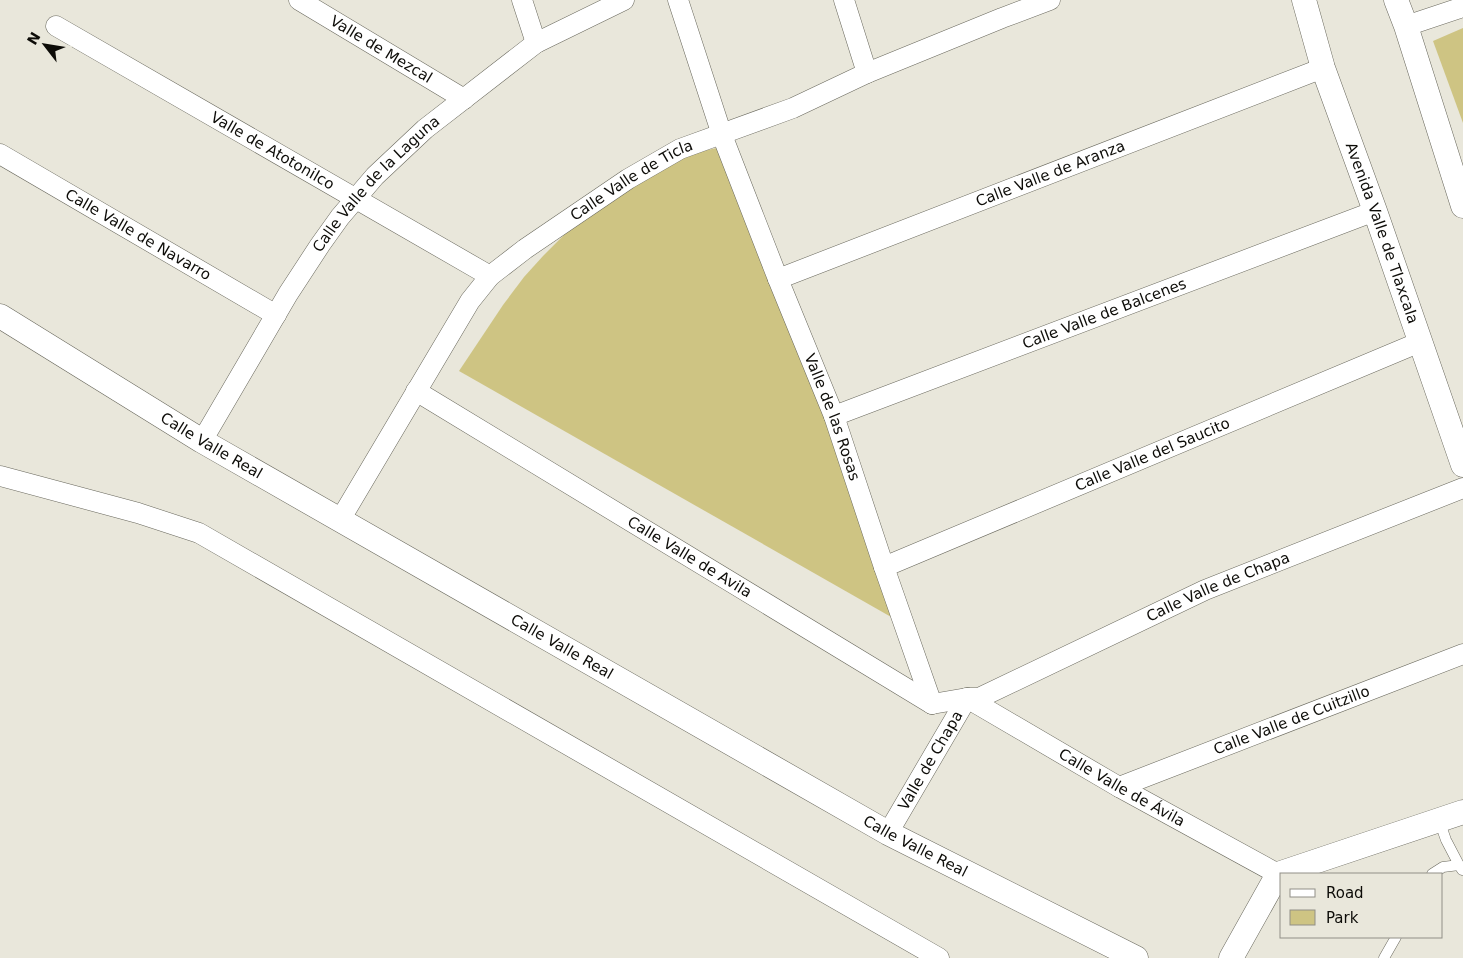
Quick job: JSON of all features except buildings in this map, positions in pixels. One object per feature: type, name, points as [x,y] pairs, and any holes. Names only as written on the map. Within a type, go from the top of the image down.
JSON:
[{"type":"street","name":"Valle de Mezcal","points":[[299,0],[464,99]]},
{"type":"street","points":[[522,0],[536,43]]},
{"type":"street","name":"Calle Valle de la Laguna","points":[[202,441],[276,315],[320,245],[340,217],[375,176],[425,129],[536,43],[624,0]]},
{"type":"street","name":"Valle de las Rosas","points":[[678,0],[722,135],[834,416],[932,704]]},
{"type":"street","points":[[844,0],[867,73]]},
{"type":"street","name":"Calle Valle de Ticla","points":[[340,520],[470,301],[490,276],[525,249],[628,179],[680,150],[793,108],[1000,9],[1050,0]]},
{"type":"street","name":"Avenida Valle de Tlaxcala","points":[[1304,0],[1323,68],[1463,465]]},
{"type":"street","points":[[1396,0],[1463,206]]},
{"type":"street","points":[[1406,26],[1463,6]]},
{"type":"street","name":"Valle de Atotonilco","points":[[56,26],[490,276]]},
{"type":"street","name":"Calle Valle de Aranza","points":[[778,279],[1323,68]]},
{"type":"street","name":"Calle Valle de Navarro","points":[[0,154],[276,315]]},
{"type":"street","name":"Calle Valle de Balcenes","points":[[834,416],[1374,211]]},
{"type":"street","name":"Calle Valle Real","points":[[0,316],[202,441],[888,833],[1136,958]]},
{"type":"street","name":"Calle Valle del Saucito","points":[[884,567],[1420,342]]},
{"type":"street","name":"Calle Valle de Avila","points":[[416,391],[932,704]]},
{"type":"street","points":[[0,476],[138,513],[199,533],[938,958]]},
{"type":"street","name":"Calle Valle de Chapa","points":[[973,698],[1204,590],[1463,488]]},
{"type":"street","name":"Calle Valle de Cuitzillo","points":[[1119,787],[1463,654]]},
{"type":"street","points":[[932,704],[973,698]]},
{"type":"street","name":"Calle Valle de Ávila","points":[[973,698],[1119,787],[1278,874]]},
{"type":"street","name":"Valle de Chapa","points":[[888,833],[973,698]]},
{"type":"street","points":[[1281,873],[1463,812]]},
{"type":"street","points":[[1231,958],[1278,874]]},
{"type":"lane","points":[[1439,820],[1446,840],[1461,868]]},
{"type":"lane","points":[[1433,873],[1443,866],[1461,868]]},
{"type":"lane","points":[[1384,958],[1395,938]]},
{"type":"green space","points":[[1463,28],[1463,123],[1433,41]]},
{"type":"green space","points":[[726,146],[914,630],[459,371],[524,277],[589,210],[646,173],[698,152]]}]
